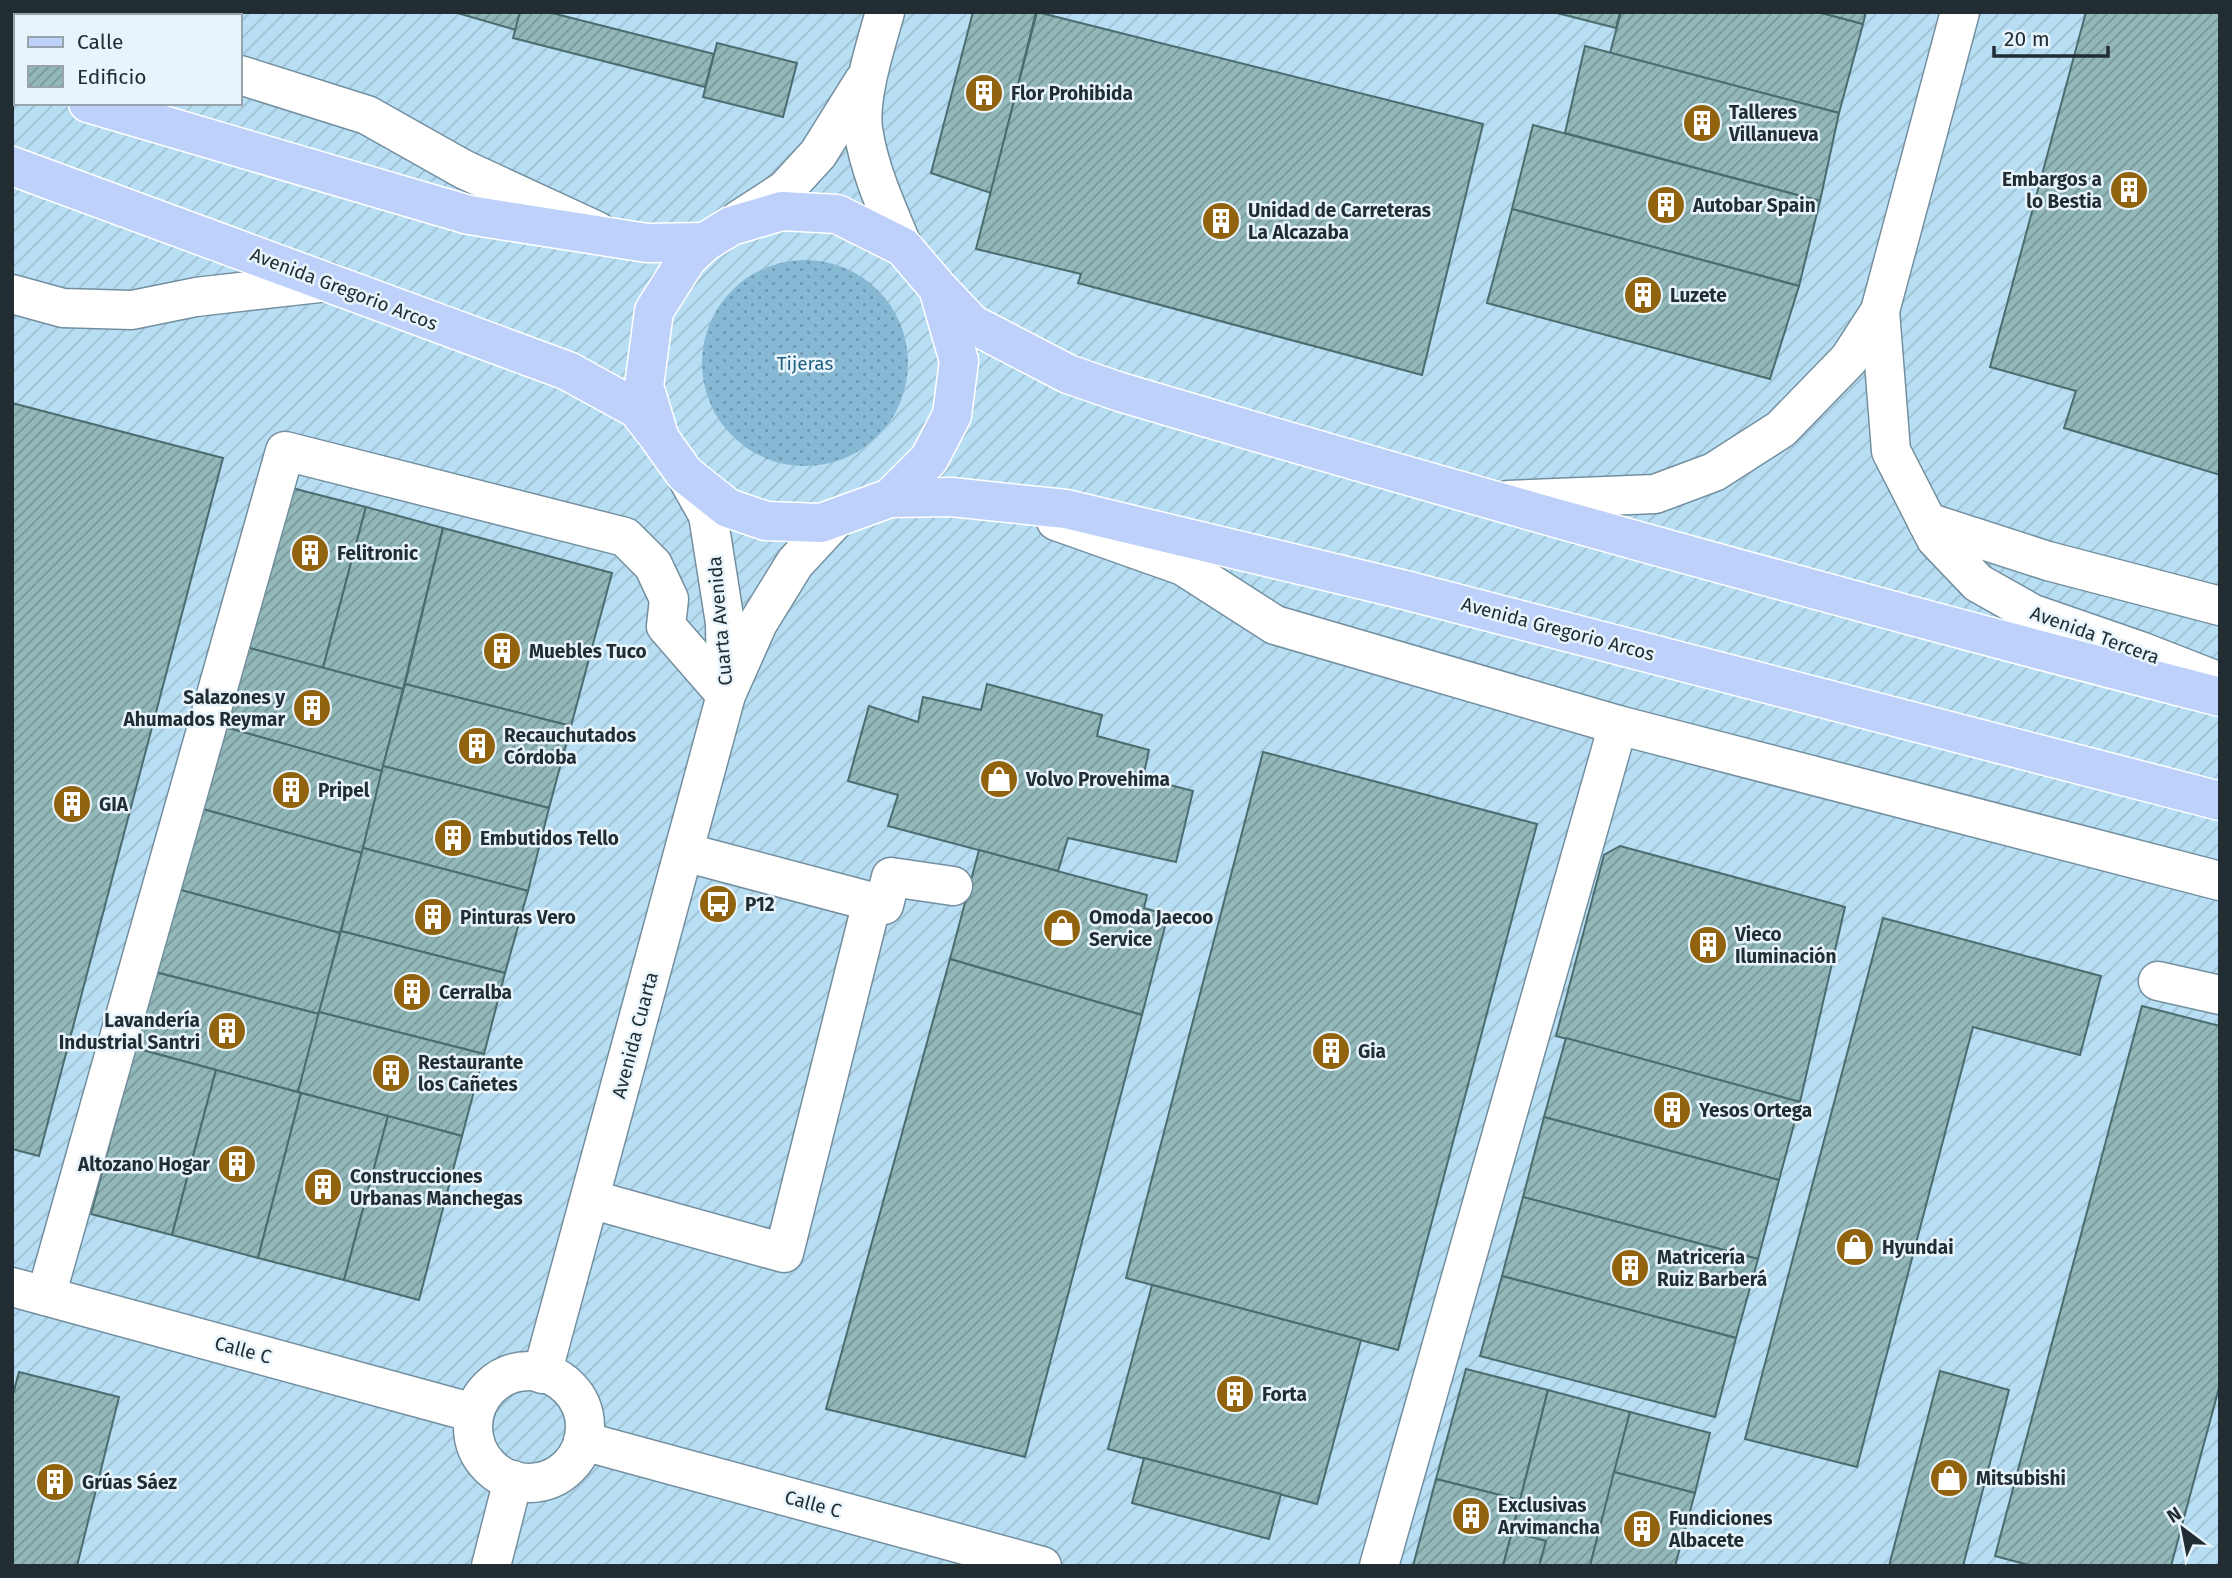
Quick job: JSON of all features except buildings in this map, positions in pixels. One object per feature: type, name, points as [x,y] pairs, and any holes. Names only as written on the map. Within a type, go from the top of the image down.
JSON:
[{"type":"main road","points":[[95,105],[469,215],[646,243],[718,234],[782,211],[837,214],[903,247],[972,324],[1068,374],[1133,396],[1493,500],[2220,697]]},
{"type":"main road","name":"Avenida Gregorio Arcos","points":[[12,166],[568,371],[637,409],[685,474],[729,508],[766,521],[821,523],[890,498],[951,497],[1079,512],[1405,590],[2220,802]]},
{"type":"main road","points":[[660,439],[644,386],[654,311],[687,259],[718,234]]},
{"type":"main road","points":[[890,498],[929,459],[952,415],[959,361],[938,288]]},
{"type":"street","points":[[885,12],[868,75],[863,127],[876,181],[903,247]]},
{"type":"street","name":"Avenida Tercera","points":[[1493,500],[1655,494],[1714,472],[1781,429],[1849,359],[1880,311],[1960,12]]},
{"type":"street","points":[[718,234],[785,190],[818,154],[868,75]]},
{"type":"street","points":[[242,76],[367,115],[463,169],[609,236]]},
{"type":"street","points":[[12,294],[63,308],[132,310],[196,297],[328,282]]},
{"type":"street","name":"Avenida Tercera","points":[[1880,311],[1891,450],[1936,539],[1978,583],[2033,614],[2220,682]]},
{"type":"street","points":[[29,1291],[285,451],[625,537],[653,565],[669,599],[666,626],[726,695]]},
{"type":"street","name":"Cuarta Avenida","points":[[685,474],[708,515],[725,623],[726,695]]},
{"type":"street","points":[[1002,501],[1183,566],[1275,625],[1618,725],[2220,881]]},
{"type":"street","name":"Cuarta Avenida","points":[[726,695],[758,623],[795,563],[835,520]]},
{"type":"street","points":[[1927,522],[2048,561],[2220,606]]},
{"type":"street","name":"Avenida Cuarta","points":[[542,1374],[726,695]]},
{"type":"street","points":[[1379,1566],[1618,725]]},
{"type":"street","points":[[684,852],[884,905],[891,877],[953,886]]},
{"type":"street","points":[[590,1199],[784,1253],[872,902]]},
{"type":"street","points":[[2158,981],[2220,995]]},
{"type":"street","name":"Calle C","points":[[29,1291],[474,1413]]},
{"type":"street","points":[[522,1371],[542,1374],[552,1376],[570,1388],[584,1417],[583,1441],[572,1463],[551,1479],[525,1484],[505,1478],[490,1468],[476,1445],[474,1413],[483,1395],[497,1381],[522,1371]]},
{"type":"street","name":"Calle C","points":[[583,1441],[1042,1566]]},
{"type":"street","points":[[491,1566],[513,1480]]},
{"type":"shaded area","points":[[12,12],[2220,12],[2220,1566],[12,1566]]},
{"type":"green space","name":"Tijeras","points":[[805,260],[844,268],[877,291],[900,324],[908,363],[900,402],[877,435],[844,458],[805,466],[766,458],[733,435],[710,402],[702,363],[710,324],[733,291],[766,268]]},
{"type":"place","name":"Flor Prohibida","points":[[984,93]]},
{"type":"place","name":"Talleres Villanueva","points":[[1702,123]]},
{"type":"place","name":"Embargos a lo Bestia","points":[[2129,190]]},
{"type":"place","name":"Autobar Spain","points":[[1666,205]]},
{"type":"place","name":"Unidad de Carreteras La Alcazaba","points":[[1221,221]]},
{"type":"place","name":"Luzete","points":[[1643,295]]},
{"type":"place","name":"Felitronic","points":[[310,553]]},
{"type":"place","name":"Muebles Tuco","points":[[502,651]]},
{"type":"place","name":"Salazones y Ahumados Reymar","points":[[312,708]]},
{"type":"place","name":"Recauchutados Córdoba","points":[[477,746]]},
{"type":"place","name":"Volvo Provehima","points":[[999,779]]},
{"type":"place","name":"Pripel","points":[[291,790]]},
{"type":"place","name":"GIA","points":[[72,804]]},
{"type":"place","name":"Embutidos Tello","points":[[453,838]]},
{"type":"place","name":"P12","points":[[718,904]]},
{"type":"place","name":"Pinturas Vero","points":[[433,917]]},
{"type":"place","name":"Omoda Jaecoo Service","points":[[1062,928]]},
{"type":"place","name":"Vieco Iluminación","points":[[1708,945]]},
{"type":"place","name":"Cerralba","points":[[412,992]]},
{"type":"place","name":"Lavandería Industrial Santri","points":[[227,1031]]},
{"type":"place","name":"Gia","points":[[1331,1051]]},
{"type":"place","name":"Restaurante los Cañetes","points":[[391,1073]]},
{"type":"place","name":"Yesos Ortega","points":[[1672,1110]]},
{"type":"place","name":"Altozano Hogar","points":[[237,1164]]},
{"type":"place","name":"Construcciones Urbanas Manchegas","points":[[323,1187]]},
{"type":"place","name":"Hyundai","points":[[1855,1247]]},
{"type":"place","name":"Matricería Ruiz Barberá","points":[[1630,1268]]},
{"type":"place","name":"Forta","points":[[1235,1394]]},
{"type":"place","name":"Mitsubishi","points":[[1949,1478]]},
{"type":"place","name":"Grúas Sáez","points":[[55,1482]]},
{"type":"place","name":"Exclusivas Arvimancha","points":[[1471,1516]]},
{"type":"place","name":"Fundiciones Albacete","points":[[1642,1529]]}]
